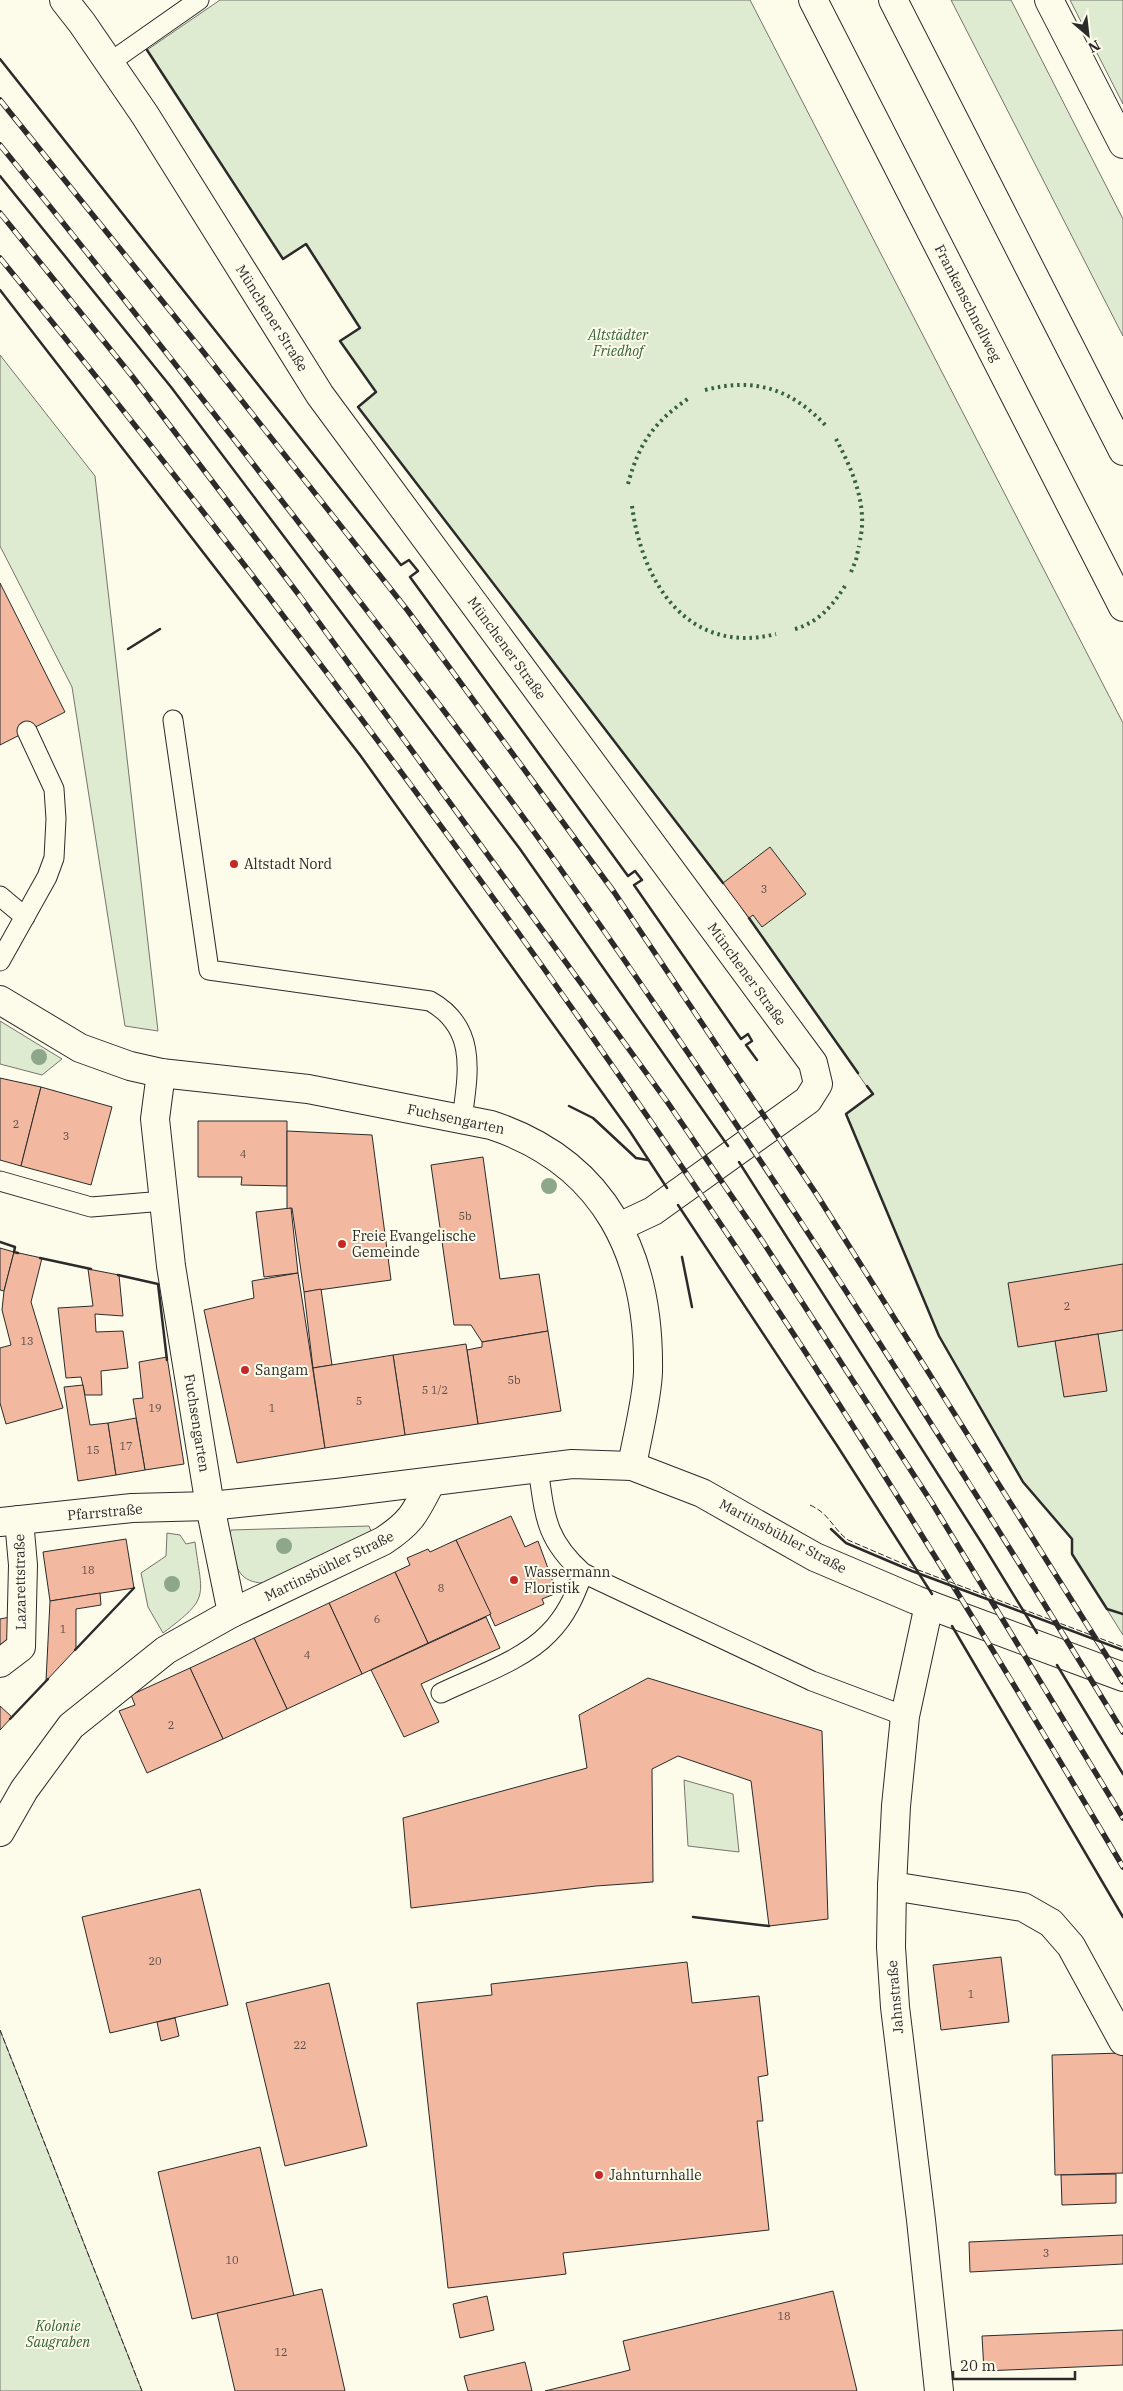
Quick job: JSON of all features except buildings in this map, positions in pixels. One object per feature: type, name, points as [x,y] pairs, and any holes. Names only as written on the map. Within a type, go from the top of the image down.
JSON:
[{"type":"main road","name":"Münchener Straße","points":[[64,0],[145,115],[320,395],[813,1063],[818,1084],[808,1100],[652,1211],[619,1228]]},
{"type":"main road","name":"Frankenschnellweg","points":[[813,0],[1123,607]]},
{"type":"main road","points":[[893,0],[1123,451]]},
{"type":"main road","points":[[1049,0],[1123,144]]},
{"type":"main road","name":"Fuchsengarten","points":[[0,1000],[80,1048],[130,1066],[161,1073],[308,1089],[462,1119],[520,1134],[543,1147],[580,1176],[607,1209],[619,1228],[634,1262],[643,1299],[648,1373],[632,1466]]},
{"type":"main road","name":"Fuchsengarten","points":[[161,1073],[155,1119],[172,1266],[210,1506],[232,1613]]},
{"type":"main road","name":"Martinsbühler Straße","points":[[210,1506],[431,1482],[538,1468],[592,1463],[632,1466],[702,1493],[815,1556],[929,1605],[1123,1677]]},
{"type":"main road","name":"Martinsbühler Straße","points":[[0,1832],[24,1790],[71,1726],[166,1650],[232,1613],[383,1541],[403,1528],[414,1515],[431,1482]]},
{"type":"main road","name":"Pfarrstraße","points":[[9,1521],[132,1508],[210,1506]]},
{"type":"main road","name":"Lazarettstraße","points":[[0,1664],[21,1647],[23,1565],[9,1521]]},
{"type":"main road","name":"Jahnstraße","points":[[929,1605],[905,1716],[892,1886],[891,1946],[895,2007],[921,2220],[939,2391]]},
{"type":"main road","points":[[892,1886],[1023,1907],[1051,1923],[1071,1946],[1123,2041]]},
{"type":"lane","points":[[109,63],[199,0]]},
{"type":"lane","points":[[172,720],[210,970],[430,1001],[442,1008],[451,1017],[459,1032],[469,1064],[462,1119]]},
{"type":"lane","points":[[0,961],[25,917],[54,858],[56,819],[54,789],[27,731]]},
{"type":"lane","points":[[0,896],[25,917]]},
{"type":"lane","points":[[0,1181],[91,1207],[164,1202]]},
{"type":"lane","points":[[538,1468],[545,1518],[553,1539],[568,1559],[584,1573],[812,1681],[905,1716]]},
{"type":"lane","points":[[441,1693],[532,1647],[548,1634],[564,1615],[575,1596],[584,1573]]},
{"type":"green space","name":"Altstädter Friedhof","points":[[220,0],[750,0],[1123,723],[1123,1635],[1072,1554],[1072,1539],[1023,1482],[939,1336],[846,1114],[872,1094],[736,900],[358,407],[376,392],[340,341],[360,328],[307,244],[283,259],[147,50]]},
{"type":"green space","points":[[951,0],[1011,0],[1123,219],[1123,336]]},
{"type":"green space","points":[[1070,0],[1123,0],[1123,104]]},
{"type":"green space","points":[[0,355],[95,476],[158,1031],[125,1026],[72,687],[0,546]]},
{"type":"green space","points":[[0,1021],[62,1059],[42,1075],[0,1064]]},
{"type":"green space","points":[[369,1526],[371,1531],[369,1536],[268,1583],[252,1581],[242,1575],[236,1565],[230,1540],[231,1530]]},
{"type":"green space","points":[[167,1533],[180,1535],[186,1544],[195,1542],[201,1586],[200,1595],[196,1603],[163,1633],[148,1607],[141,1573],[166,1556]]},
{"type":"green space","points":[[684,1780],[733,1794],[739,1852],[688,1846]]},
{"type":"green space","name":"Kolonie Saugraben","points":[[0,2030],[142,2391],[0,2391]]},
{"type":"railway","points":[[0,100],[201,349],[408,611],[614,892],[817,1195],[1123,1682]]},
{"type":"railway","points":[[0,145],[153,335],[463,736],[557,864],[704,1077],[848,1293],[987,1512],[1123,1732]]},
{"type":"railway","points":[[0,213],[132,376],[299,595],[668,1103],[763,1242],[932,1503],[1123,1818]]},
{"type":"railway","points":[[0,258],[194,500],[289,623],[475,873],[655,1127],[792,1331],[889,1482],[1123,1867]]},
{"type":"hedge","points":[[705,390],[740,385],[772,389],[800,403],[827,427]]},
{"type":"hedge","points":[[628,484],[637,457],[657,425],[689,398]]},
{"type":"hedge","points":[[836,439],[848,463],[857,488],[862,514],[860,540]]},
{"type":"hedge","points":[[632,506],[637,535],[646,562],[659,586],[675,607],[694,623],[718,634],[745,638],[776,634]]},
{"type":"hedge","points":[[851,572],[859,546]]},
{"type":"hedge","points":[[795,629],[818,618],[845,586]]},
{"type":"fence","points":[[810,1505],[827,1517],[848,1540],[913,1568],[1123,1647]]},
{"type":"fence","points":[[0,2030],[142,2391]]},
{"type":"wall","points":[[147,50],[283,259],[306,244],[360,328],[340,341],[376,392],[358,407],[723,883]]},
{"type":"wall","points":[[0,59],[401,565],[409,560],[418,571],[410,577],[628,876],[635,871],[642,880],[634,885],[741,1039],[748,1034],[752,1041],[746,1045],[757,1060]]},
{"type":"wall","points":[[0,176],[171,387],[520,849],[728,1146]]},
{"type":"wall","points":[[0,290],[360,755],[629,1130],[667,1188]]},
{"type":"wall","points":[[128,649],[160,629]]},
{"type":"wall","points":[[749,918],[858,1073]]},
{"type":"wall","points":[[867,1086],[873,1094],[846,1114],[939,1336],[1023,1482],[1072,1539],[1072,1554],[1107,1609],[1123,1614]]},
{"type":"wall","points":[[569,1106],[593,1118],[636,1158],[648,1160]]},
{"type":"wall","points":[[739,1162],[1037,1633]]},
{"type":"wall","points":[[678,1205],[838,1447],[932,1594]]},
{"type":"wall","points":[[0,1242],[15,1247],[14,1252],[18,1253]]},
{"type":"wall","points":[[682,1257],[692,1307]]},
{"type":"wall","points":[[40,1258],[91,1269]]},
{"type":"wall","points":[[118,1275],[158,1284],[167,1360]]},
{"type":"wall","points":[[831,1529],[846,1543],[912,1571],[1123,1650]]},
{"type":"wall","points":[[75,1650],[134,1588]]},
{"type":"wall","points":[[952,1626],[1123,1917]]},
{"type":"wall","points":[[1057,1665],[1123,1774]]},
{"type":"wall","points":[[10,1719],[48,1679]]},
{"type":"wall","points":[[693,1917],[769,1926]]},
{"type":"place","name":"Altstadt Nord","points":[[234,864]]},
{"type":"place","name":"Freie Evangelische Gemeinde","points":[[342,1244]]},
{"type":"place","name":"Sangam","points":[[245,1370]]},
{"type":"place","name":"Wassermann Floristik","points":[[514,1580]]},
{"type":"place","name":"Jahnturnhalle","points":[[599,2175]]}]
